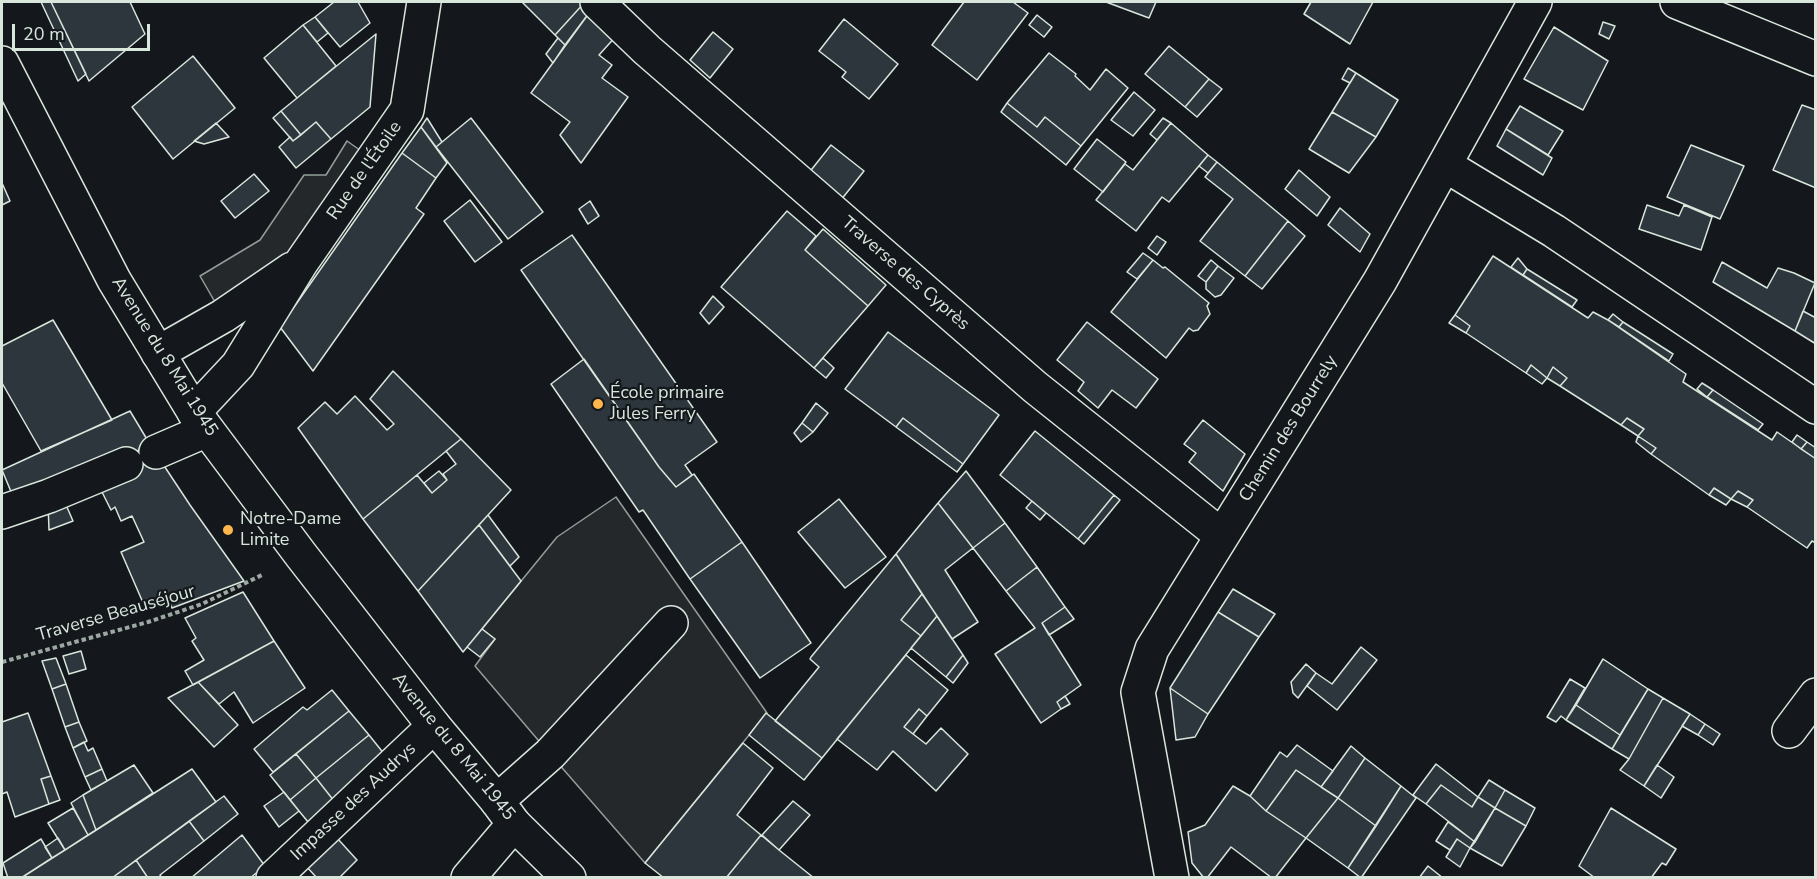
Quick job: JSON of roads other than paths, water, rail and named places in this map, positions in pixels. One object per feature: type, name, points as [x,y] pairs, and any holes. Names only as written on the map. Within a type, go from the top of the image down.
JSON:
[{"type":"street","name":"Rue de l'Étoile","points":[[200,421],[238,365],[301,263],[407,110],[424,2]]},
{"type":"street","name":"Traverse des Cyprès","points":[[597,2],[647,50],[1035,387],[1222,536]]},
{"type":"street","name":"Chemin des Bourrely","points":[[1173,878],[1138,692],[1152,649],[1380,281],[1535,2]]},
{"type":"street","points":[[1677,2],[1815,59]]},
{"type":"street","name":"Avenue du 8 Mai 1945","points":[[2,63],[114,280],[200,421],[434,726],[506,812],[569,878]]},
{"type":"street","points":[[1445,165],[1554,231],[1815,407]]},
{"type":"street","name":"Rue de l'Étoile","points":[[158,353],[223,316],[301,263]]},
{"type":"street","points":[[2,512],[49,496],[141,458],[200,421]]},
{"type":"street","points":[[468,878],[506,812],[550,754],[670,623]]},
{"type":"street","points":[[1789,731],[1815,695]]},
{"type":"street","name":"Impasse des Audrys","points":[[273,878],[434,726]]},
{"type":"place","name":"École primaire Jules Ferry","points":[[598,404]]},
{"type":"place","name":"Notre-Dame Limite","points":[[228,530]]}]
